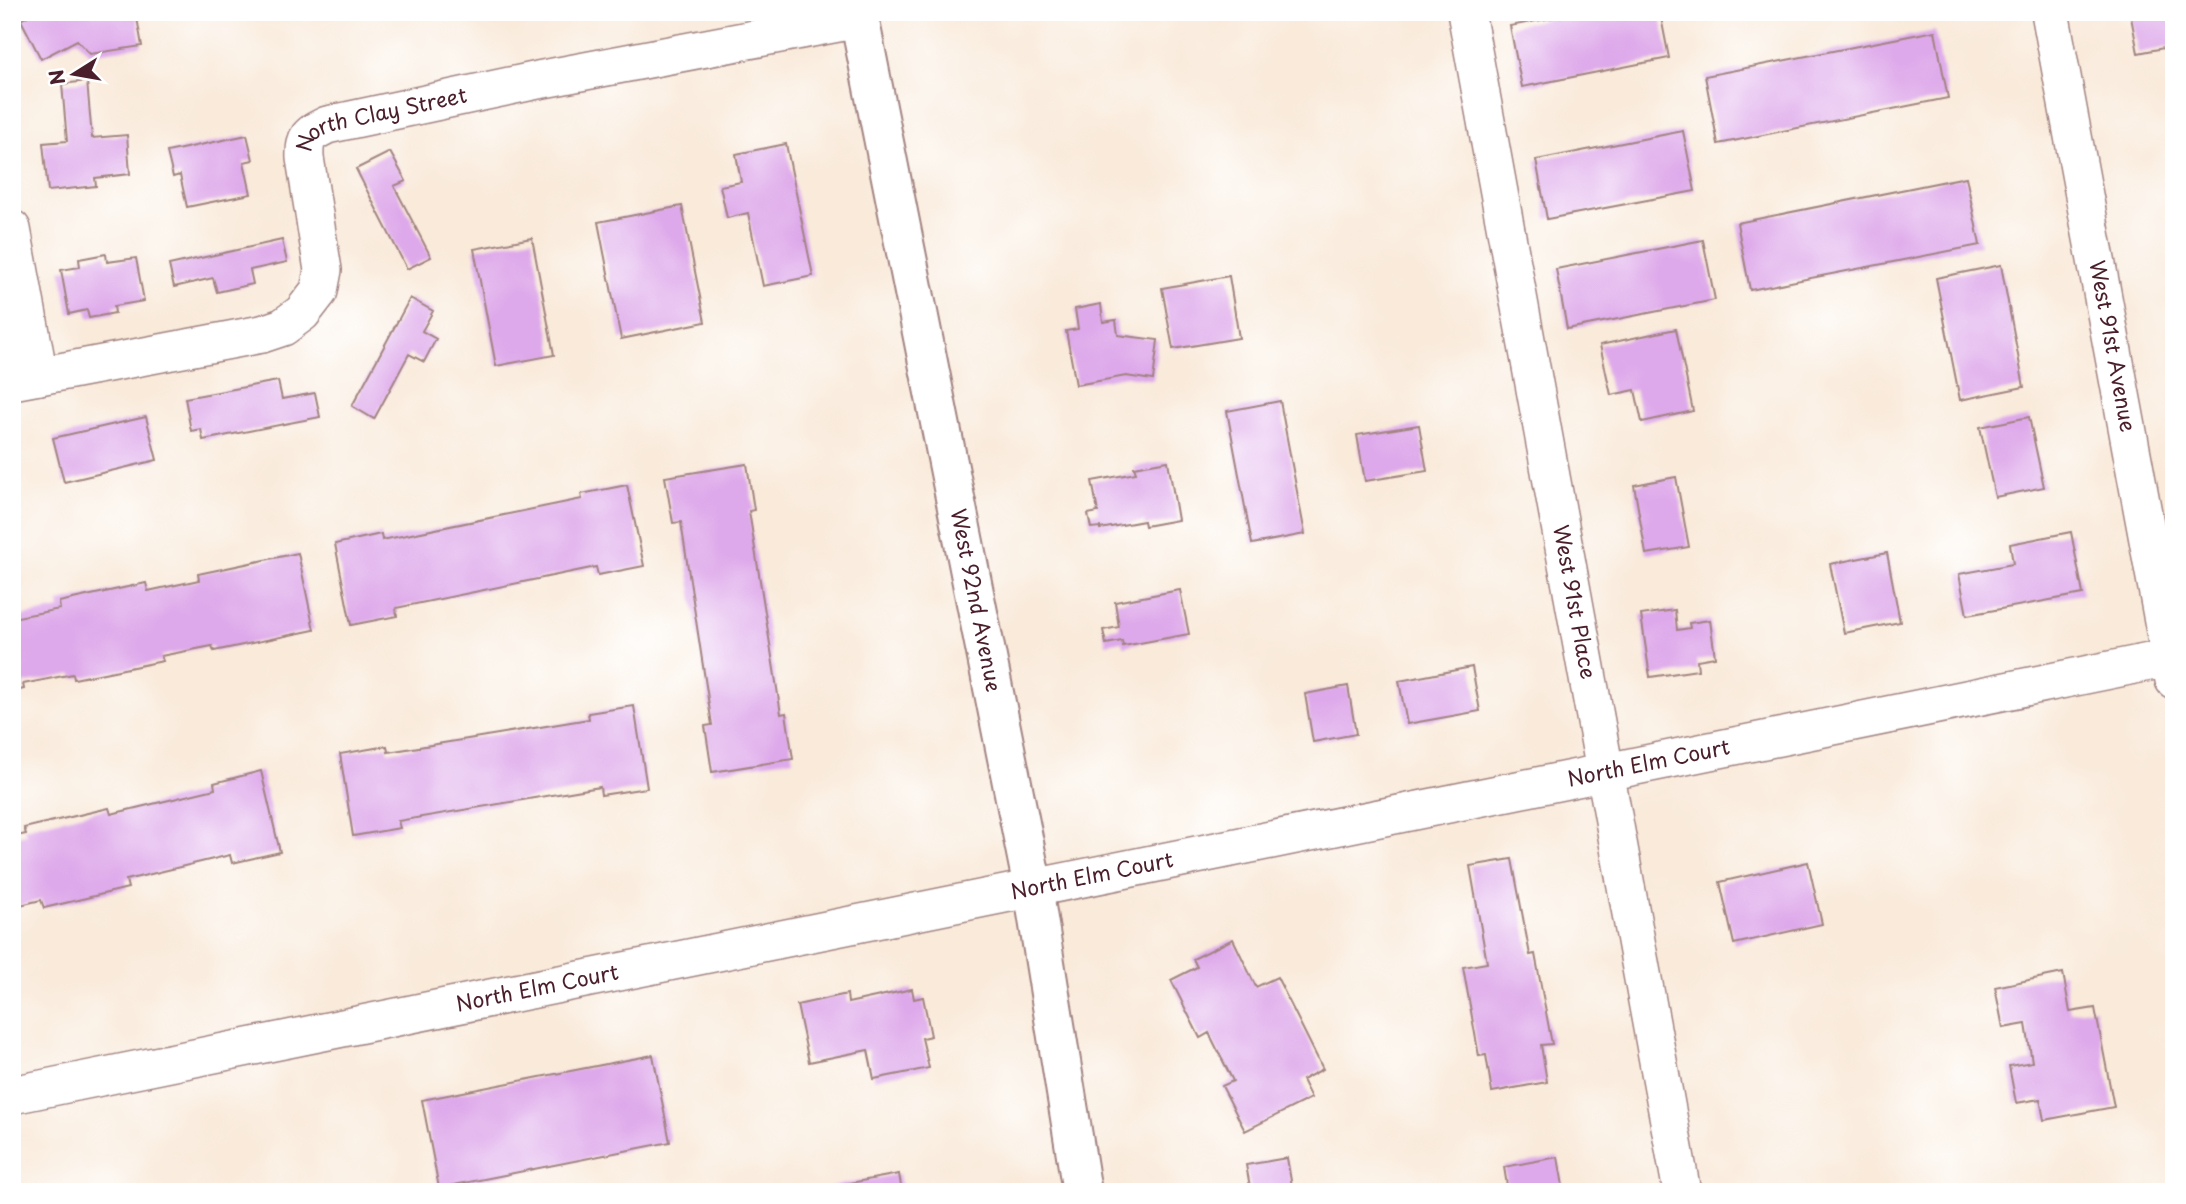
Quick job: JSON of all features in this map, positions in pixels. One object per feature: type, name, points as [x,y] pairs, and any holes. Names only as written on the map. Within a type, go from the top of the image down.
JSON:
[{"type":"main road","name":"West 92nd Avenue","points":[[859,15],[1033,888],[1082,1192]]},
{"type":"street","name":"West 91st Place","points":[[1466,12],[1682,1192]]},
{"type":"street","name":"West 91st Avenue","points":[[2050,12],[2172,665]]},
{"type":"street","name":"North Clay Street","points":[[12,229],[25,378],[262,334],[283,327],[302,313],[319,291],[323,270],[304,144],[311,134],[327,125],[538,79],[859,15]]},
{"type":"street","name":"North Elm Court","points":[[12,1095],[1605,773],[2172,665]]},
{"type":"building","points":[[34,12],[136,12],[142,46],[90,54],[77,40],[41,59],[21,20]]},
{"type":"building","points":[[1583,12],[1660,12],[1669,58],[1522,87],[1510,26]]},
{"type":"building","points":[[2130,12],[2174,12],[2174,46],[2138,53]]},
{"type":"building","points":[[1935,31],[1948,98],[1718,144],[1705,76]]},
{"type":"building","points":[[87,81],[92,138],[127,135],[130,174],[95,178],[96,186],[48,191],[43,143],[67,141],[62,84]]},
{"type":"building","points":[[1683,131],[1695,191],[1547,219],[1536,160]]},
{"type":"building","points":[[247,135],[253,160],[244,162],[251,194],[187,207],[180,175],[173,177],[167,152]]},
{"type":"building","points":[[786,144],[813,276],[763,286],[748,213],[727,218],[720,186],[741,182],[736,154]]},
{"type":"building","points":[[390,152],[406,181],[394,186],[431,257],[407,269],[356,169]]},
{"type":"building","points":[[1966,177],[1980,245],[1750,290],[1737,223]]},
{"type":"building","points":[[682,206],[705,322],[621,339],[598,222]]},
{"type":"building","points":[[532,238],[554,355],[496,366],[474,249]]},
{"type":"building","points":[[282,240],[287,262],[250,270],[253,284],[217,292],[213,278],[174,287],[169,265]]},
{"type":"building","points":[[1703,240],[1715,300],[1567,329],[1556,269]]},
{"type":"building","points":[[106,254],[107,262],[136,258],[144,301],[114,306],[115,313],[89,318],[87,310],[69,314],[61,270],[80,267],[79,259]]},
{"type":"building","points":[[2001,265],[2024,387],[1960,400],[1936,278]]},
{"type":"building","points":[[1229,276],[1239,338],[1173,349],[1162,288]]},
{"type":"building","points":[[410,298],[433,311],[422,331],[436,339],[424,362],[409,354],[374,419],[352,406]]},
{"type":"building","points":[[1101,304],[1103,322],[1116,320],[1118,335],[1158,340],[1153,380],[1126,376],[1076,385],[1066,331],[1078,329],[1075,309]]},
{"type":"building","points":[[1676,329],[1693,411],[1642,422],[1635,390],[1611,395],[1600,345]]},
{"type":"building","points":[[278,381],[282,399],[315,393],[320,417],[203,440],[201,429],[191,431],[185,398]]},
{"type":"building","points":[[1280,401],[1305,534],[1252,544],[1227,411]]},
{"type":"building","points":[[146,417],[157,460],[64,482],[53,438]]},
{"type":"building","points":[[2029,417],[2044,487],[1995,497],[1980,427]]},
{"type":"building","points":[[1419,425],[1427,471],[1365,481],[1357,435]]},
{"type":"building","points":[[1168,461],[1178,520],[1145,526],[1144,521],[1100,529],[1091,528],[1088,514],[1098,512],[1092,481],[1136,473],[1134,467]]},
{"type":"building","points":[[747,464],[754,510],[749,511],[781,714],[786,713],[793,759],[712,772],[705,726],[712,725],[681,522],[673,523],[665,477]]},
{"type":"building","points":[[1676,477],[1689,547],[1646,554],[1634,485]]},
{"type":"building","points":[[627,485],[644,566],[598,575],[596,567],[396,608],[397,616],[351,625],[335,544],[381,534],[382,540],[582,499],[581,494]]},
{"type":"building","points":[[2071,532],[2083,594],[1967,615],[1959,574],[2013,564],[2010,544]]},
{"type":"building","points":[[298,553],[314,630],[214,651],[212,646],[161,656],[163,661],[74,679],[73,674],[23,684],[24,689],[12,692],[12,618],[60,609],[59,602],[146,583],[148,591],[199,580],[198,574]]},
{"type":"building","points":[[1887,553],[1900,622],[1844,633],[1830,564]]},
{"type":"building","points":[[1180,590],[1189,634],[1123,646],[1122,641],[1106,644],[1103,630],[1119,627],[1115,602]]},
{"type":"building","points":[[1675,610],[1677,630],[1690,628],[1689,623],[1710,620],[1715,657],[1697,660],[1698,670],[1650,677],[1641,615]]},
{"type":"building","points":[[1472,667],[1480,711],[1407,724],[1399,681]]},
{"type":"building","points":[[1348,686],[1356,734],[1313,742],[1305,694]]},
{"type":"building","points":[[634,706],[647,788],[601,795],[600,787],[398,821],[400,828],[353,836],[340,754],[387,746],[388,752],[589,719],[588,713]]},
{"type":"building","points":[[261,771],[280,852],[232,863],[230,855],[126,880],[128,888],[44,908],[41,900],[12,907],[12,837],[26,834],[24,828],[109,808],[111,814],[215,789],[214,783]]},
{"type":"building","points":[[1512,859],[1530,955],[1535,954],[1552,1044],[1541,1045],[1547,1082],[1492,1092],[1486,1055],[1479,1056],[1463,967],[1487,963],[1470,866]]},
{"type":"building","points":[[1808,862],[1822,924],[1734,944],[1720,882]]},
{"type":"building","points":[[1233,939],[1256,987],[1277,977],[1323,1069],[1302,1080],[1311,1098],[1245,1131],[1222,1086],[1233,1081],[1209,1033],[1200,1038],[1171,980],[1197,967],[1193,959]]},
{"type":"building","points":[[2063,973],[2070,1012],[2095,1008],[2114,1107],[2044,1120],[2040,1099],[2016,1103],[2009,1066],[2032,1062],[2026,1024],[2003,1028],[1995,987]]},
{"type":"building","points":[[912,989],[914,999],[923,997],[931,1036],[922,1038],[929,1068],[874,1079],[868,1050],[809,1062],[797,1005],[847,994],[848,1003]]},
{"type":"building","points":[[653,1055],[670,1142],[439,1188],[422,1100]]},
{"type":"building","points":[[1558,1157],[1564,1192],[1508,1192],[1504,1167]]},
{"type":"building","points":[[1287,1158],[1293,1192],[1251,1192],[1246,1165]]},
{"type":"building","points":[[899,1174],[902,1192],[812,1192],[812,1190]]}]
